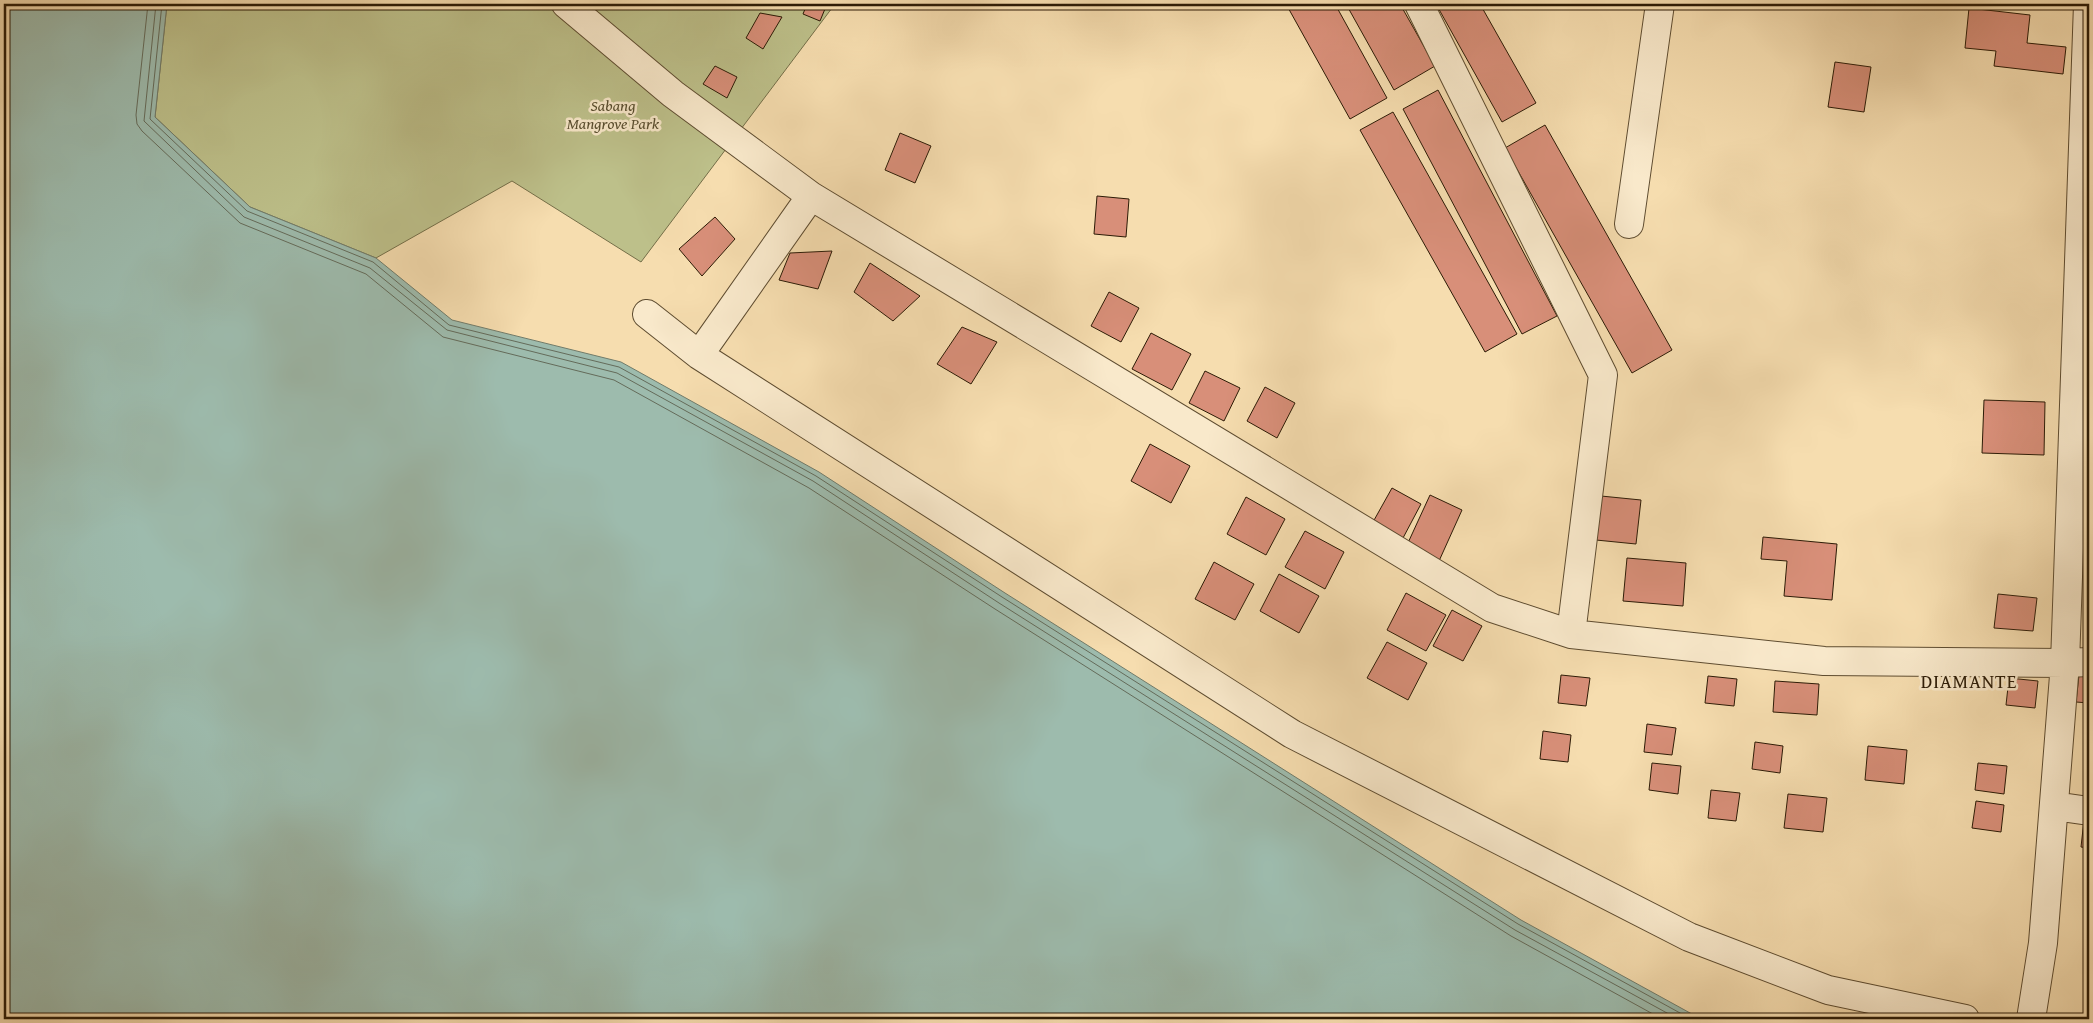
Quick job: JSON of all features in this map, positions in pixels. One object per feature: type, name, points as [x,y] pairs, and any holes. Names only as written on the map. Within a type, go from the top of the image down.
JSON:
[{"type":"street","points":[[566,4],[673,94],[811,196],[1492,608],[1571,634],[1824,661],[2077,663]]},
{"type":"street","points":[[1419,4],[1603,375],[1571,634]]},
{"type":"street","points":[[1628,224],[1660,4]]},
{"type":"street","points":[[2031,1019],[2043,943],[2054,806],[2077,663],[2088,4]]},
{"type":"street","points":[[699,355],[811,196]]},
{"type":"street","points":[[647,314],[699,355],[1292,734],[1689,936],[1828,990],[1965,1019]]},
{"type":"street","points":[[2054,806],[2089,811]]},
{"type":"green space","name":"Sabang Mangrove Park","points":[[167,4],[835,4],[641,262],[512,181],[376,258],[250,207],[155,117]]},
{"type":"water","points":[[4,4],[167,4],[155,117],[250,207],[376,258],[452,320],[621,362],[819,472],[1005,593],[1521,920],[1701,1019],[4,1019]]},
{"type":"building","points":[[807,4],[827,4],[820,21],[803,14]]},
{"type":"building","points":[[1286,4],[1335,4],[1387,98],[1350,119]]},
{"type":"building","points":[[1346,4],[1400,4],[1435,66],[1394,90]]},
{"type":"building","points":[[1436,4],[1480,4],[1536,103],[1502,122]]},
{"type":"building","points":[[1969,8],[2030,15],[2027,43],[2066,47],[2063,74],[1994,66],[1996,51],[1965,48]]},
{"type":"building","points":[[760,13],[782,17],[763,49],[746,38]]},
{"type":"building","points":[[1835,62],[1871,67],[1864,112],[1828,107]]},
{"type":"building","points":[[715,66],[737,77],[727,98],[703,84]]},
{"type":"building","points":[[1438,90],[1557,316],[1522,334],[1403,109]]},
{"type":"building","points":[[1393,112],[1517,334],[1485,352],[1360,130]]},
{"type":"building","points":[[1545,125],[1672,350],[1632,373],[1505,148]]},
{"type":"building","points":[[900,133],[931,146],[915,183],[885,170]]},
{"type":"building","points":[[1097,196],[1129,199],[1126,237],[1094,234]]},
{"type":"building","points":[[715,217],[735,239],[702,276],[679,249]]},
{"type":"building","points":[[832,251],[818,289],[779,280],[790,253]]},
{"type":"building","points":[[870,263],[920,296],[893,321],[854,292]]},
{"type":"building","points":[[1109,292],[1139,308],[1121,342],[1091,326]]},
{"type":"building","points":[[962,327],[997,342],[971,384],[937,364]]},
{"type":"building","points":[[1151,333],[1191,354],[1172,390],[1132,369]]},
{"type":"building","points":[[1205,371],[1240,388],[1224,421],[1189,403]]},
{"type":"building","points":[[1265,387],[1295,403],[1277,438],[1247,421]]},
{"type":"building","points":[[1984,400],[2045,402],[2044,455],[1982,453]]},
{"type":"building","points":[[1150,444],[1190,466],[1171,503],[1131,481]]},
{"type":"building","points":[[1392,488],[1421,504],[1403,538],[1373,522]]},
{"type":"building","points":[[1430,495],[1462,510],[1439,561],[1407,545]]},
{"type":"building","points":[[1601,496],[1641,500],[1636,544],[1596,540]]},
{"type":"building","points":[[1246,497],[1285,519],[1266,555],[1227,534]]},
{"type":"building","points":[[1305,531],[1344,552],[1325,589],[1285,567]]},
{"type":"building","points":[[1763,537],[1837,544],[1832,600],[1784,596],[1787,561],[1761,559]]},
{"type":"building","points":[[1627,558],[1686,563],[1683,606],[1623,601]]},
{"type":"building","points":[[1214,562],[1254,584],[1235,620],[1195,599]]},
{"type":"building","points":[[1279,574],[1319,596],[1299,633],[1260,611]]},
{"type":"building","points":[[1406,593],[1446,615],[1426,651],[1387,630]]},
{"type":"building","points":[[1998,594],[2037,598],[2033,631],[1994,628]]},
{"type":"building","points":[[1452,610],[1482,626],[1463,661],[1433,646]]},
{"type":"building","points":[[1387,642],[1427,663],[1408,700],[1367,678]]},
{"type":"building","points":[[1561,675],[1590,678],[1586,706],[1558,703]]},
{"type":"building","points":[[2079,675],[2089,676],[2089,703],[2076,702]]},
{"type":"building","points":[[1708,676],[1737,679],[1734,706],[1705,703]]},
{"type":"building","points":[[2009,678],[2038,681],[2035,708],[2006,705]]},
{"type":"building","points":[[1775,681],[1819,684],[1817,715],[1773,712]]},
{"type":"building","points":[[1647,724],[1676,728],[1672,755],[1644,752]]},
{"type":"building","points":[[1543,731],[1571,735],[1568,762],[1540,759]]},
{"type":"building","points":[[1755,742],[1783,746],[1780,773],[1752,769]]},
{"type":"building","points":[[1868,746],[1907,750],[1904,784],[1865,780]]},
{"type":"building","points":[[1652,763],[1681,766],[1678,794],[1649,790]]},
{"type":"building","points":[[1978,763],[2007,766],[2004,794],[1975,790]]},
{"type":"building","points":[[1711,790],[1740,793],[1736,821],[1708,818]]},
{"type":"building","points":[[1788,794],[1827,798],[1823,832],[1784,828]]},
{"type":"building","points":[[1976,801],[2004,805],[2001,832],[1972,828]]},
{"type":"building","points":[[2084,820],[2089,821],[2089,848],[2081,847]]},
{"type":"district","name":"DIAMANTE","points":[[1969,681]]}]
